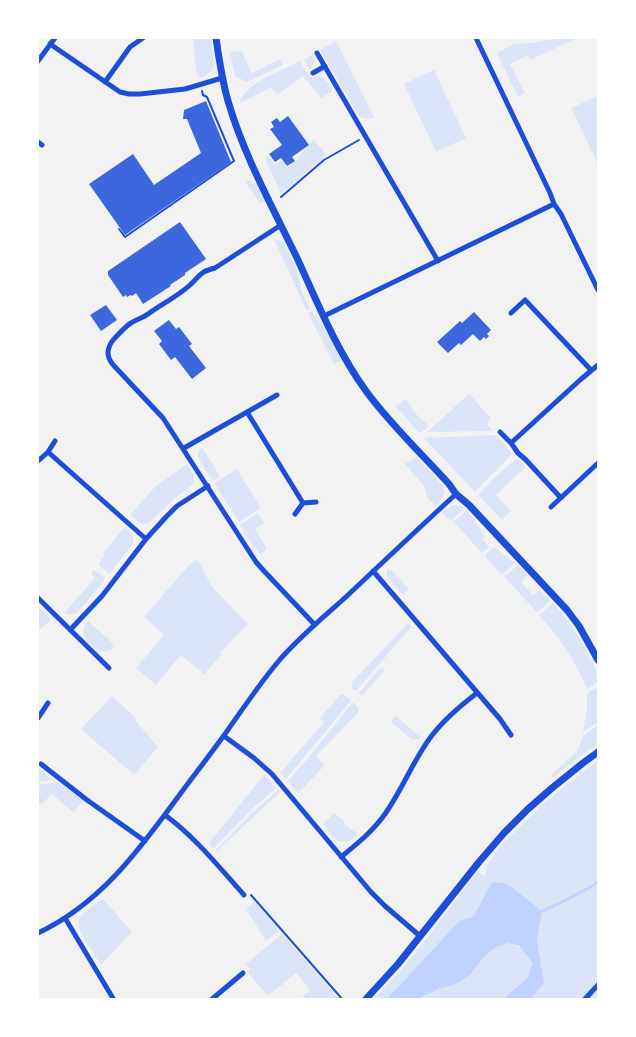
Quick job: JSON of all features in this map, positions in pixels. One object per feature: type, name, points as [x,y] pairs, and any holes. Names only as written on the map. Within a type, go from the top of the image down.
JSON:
[{"type":"street","points":[[38,61],[55,38]]},
{"type":"street","points":[[105,82],[130,47],[143,38]]},
{"type":"street","points":[[216,38],[222,78],[243,142],[346,359],[377,405],[456,494],[469,504],[567,610],[579,626],[598,660]]},
{"type":"street","points":[[476,38],[554,204],[598,290]]},
{"type":"street","points":[[50,44],[120,92],[129,94],[184,89],[222,78]]},
{"type":"street","points":[[317,53],[438,261]]},
{"type":"street","points":[[313,73],[325,66]]},
{"type":"street","points":[[324,316],[554,204]]},
{"type":"street","points":[[281,225],[215,268],[206,270],[190,284],[145,316],[130,323],[113,339],[109,347],[108,357],[112,364],[164,418],[256,562],[315,625]]},
{"type":"street","points":[[511,313],[525,300],[591,370]]},
{"type":"street","points":[[511,443],[598,365]]},
{"type":"street","points":[[184,448],[277,395]]},
{"type":"street","points":[[247,412],[303,503]]},
{"type":"street","points":[[500,432],[561,498]]},
{"type":"street","points":[[38,461],[48,452],[54,441]]},
{"type":"street","points":[[48,452],[146,539]]},
{"type":"street","points":[[551,506],[598,463]]},
{"type":"street","points":[[70,630],[102,596],[146,539],[177,506],[208,486]]},
{"type":"street","points":[[38,933],[88,902],[114,878],[165,815],[270,671],[315,625],[456,494]]},
{"type":"street","points":[[295,514],[303,503],[316,502]]},
{"type":"street","points":[[373,571],[500,719],[511,735]]},
{"type":"street","points":[[38,598],[109,668]]},
{"type":"street","points":[[341,857],[372,829],[385,814],[420,753],[437,729],[453,712],[477,693]]},
{"type":"street","points":[[38,718],[48,703]]},
{"type":"street","points":[[224,736],[269,770],[378,899],[420,936]]},
{"type":"street","points":[[365,1000],[398,964],[479,862],[517,819],[560,781],[598,752]]},
{"type":"street","points":[[41,764],[87,800],[145,841]]},
{"type":"street","points":[[165,815],[195,840],[244,895]]},
{"type":"street","points":[[65,918],[111,998]]},
{"type":"street","points":[[211,1000],[243,973]]},
{"type":"street","points":[[584,1000],[598,985]]},
{"type":"path","points":[[119,229],[125,237],[234,161],[207,97],[203,95],[199,85]]},
{"type":"path","points":[[281,197],[324,160],[366,136]]},
{"type":"path","points":[[244,895],[250,894],[343,1000]]},
{"type":"shaded area","points":[[193,38],[211,38],[214,66],[208,74],[199,78],[196,71]]},
{"type":"shaded area","points":[[561,38],[577,38],[530,60],[528,55],[510,64],[525,93],[518,97],[497,53],[514,44]]},
{"type":"shaded area","points":[[336,41],[374,117],[372,118],[366,119],[359,116],[320,50]]},
{"type":"shaded area","points":[[243,51],[252,73],[280,59],[283,65],[249,81],[245,81],[235,76],[230,52]]},
{"type":"shaded area","points":[[313,54],[315,61],[310,70],[304,60]]},
{"type":"shaded area","points":[[300,61],[310,78],[322,77],[333,91],[321,98],[303,76],[277,95],[271,87],[241,103],[240,100],[245,93],[258,82]]},
{"type":"shaded area","points":[[434,70],[466,138],[436,152],[404,84]]},
{"type":"shaded area","points":[[598,96],[598,164],[571,108]]},
{"type":"shaded area","points":[[314,139],[326,155],[281,194],[265,158],[268,156],[275,165],[281,160],[287,168],[296,161]]},
{"type":"shaded area","points":[[249,180],[257,185],[265,201],[260,203],[246,183]]},
{"type":"shaded area","points":[[274,239],[282,242],[287,248],[310,309],[308,310],[306,309]]},
{"type":"shaded area","points":[[311,311],[324,326],[341,360],[334,364],[309,315]]},
{"type":"shaded area","points":[[469,394],[491,418],[487,424],[493,431],[427,432]]},
{"type":"shaded area","points":[[406,399],[416,414],[429,426],[420,433],[395,406]]},
{"type":"shaded area","points":[[496,435],[511,452],[511,455],[475,492],[424,438]]},
{"type":"shaded area","points":[[202,447],[220,476],[213,481],[198,458],[198,452]]},
{"type":"shaded area","points":[[416,457],[443,487],[443,497],[436,506],[428,499],[424,486],[405,464]]},
{"type":"shaded area","points":[[517,458],[525,467],[496,495],[511,511],[502,520],[478,495]]},
{"type":"shaded area","points":[[187,464],[194,478],[192,485],[149,523],[141,524],[130,515],[155,487]]},
{"type":"shaded area","points":[[237,469],[261,508],[239,522],[214,483]]},
{"type":"shaded area","points":[[453,505],[464,507],[451,521],[442,513]]},
{"type":"shaded area","points":[[467,510],[485,536],[483,539],[489,547],[482,553],[454,522]]},
{"type":"shaded area","points":[[258,513],[264,523],[255,529],[267,549],[261,555],[240,525]]},
{"type":"shaded area","points":[[125,527],[133,535],[132,545],[109,574],[99,563],[105,555],[103,553]]},
{"type":"shaded area","points":[[494,547],[515,563],[502,575],[485,557]]},
{"type":"shaded area","points":[[197,559],[213,588],[248,624],[220,653],[221,655],[204,674],[181,655],[156,685],[136,668],[164,635],[144,617],[190,564]]},
{"type":"shaded area","points":[[518,565],[527,575],[521,582],[533,595],[540,590],[550,601],[538,612],[505,578]]},
{"type":"shaded area","points":[[387,568],[409,589],[403,595],[387,577]]},
{"type":"shaded area","points":[[94,570],[104,577],[105,580],[77,613],[71,615],[64,613],[95,578],[91,573]]},
{"type":"shaded area","points":[[553,603],[583,644],[598,674],[598,682],[587,689],[566,650],[539,615]]},
{"type":"shaded area","points":[[38,606],[51,620],[41,629],[38,625]]},
{"type":"shaded area","points":[[88,621],[114,644],[112,646],[114,648],[109,651],[98,650],[89,643],[84,633],[84,626]]},
{"type":"shaded area","points":[[408,623],[411,627],[357,690],[353,690],[351,687],[353,681]]},
{"type":"shaded area","points":[[381,667],[385,670],[362,696],[359,693]]},
{"type":"shaded area","points":[[598,687],[598,722],[583,732],[587,710],[587,694]]},
{"type":"shaded area","points":[[343,694],[351,700],[350,702],[286,779],[280,773],[324,722],[320,718]]},
{"type":"shaded area","points":[[112,696],[136,718],[135,720],[158,747],[134,775],[81,729]]},
{"type":"shaded area","points":[[352,703],[359,708],[358,713],[316,756],[325,765],[298,793],[288,781]]},
{"type":"shaded area","points":[[396,716],[421,738],[411,739],[391,722]]},
{"type":"shaded area","points":[[598,725],[598,744],[553,778],[551,775],[577,751],[583,736]]},
{"type":"shaded area","points":[[598,760],[598,999],[531,999],[544,983],[537,940],[542,911],[504,883],[495,882],[491,883],[472,917],[459,921],[387,999],[373,1000],[403,968],[478,871],[485,877],[488,864],[501,845],[544,803]]},
{"type":"shaded area","points":[[38,768],[51,779],[51,780],[38,782]]},
{"type":"shaded area","points":[[264,775],[276,788],[212,848],[209,843]]},
{"type":"shaded area","points":[[58,782],[83,801],[74,812],[52,794],[43,803],[38,802],[38,785]]},
{"type":"shaded area","points":[[278,790],[280,792],[216,852],[252,813]]},
{"type":"shaded area","points":[[334,813],[345,822],[344,824],[358,834],[348,842],[336,840],[323,824]]},
{"type":"shaded area","points":[[102,898],[132,932],[101,965],[80,932],[78,924],[80,917]]},
{"type":"shaded area","points":[[254,902],[279,930],[266,941],[246,909]]},
{"type":"shaded area","points":[[282,934],[339,999],[302,998],[310,990],[296,973],[268,996],[247,972],[250,970],[246,964]]},
{"type":"shaded area","points":[[508,943],[523,950],[532,964],[528,977],[504,998],[418,1000],[441,988],[454,985],[470,975],[483,958],[495,948]]},
{"type":"water","points":[[491,883],[509,885],[542,911],[537,940],[544,983],[531,999],[501,999],[528,977],[532,964],[519,946],[508,943],[495,948],[483,958],[470,975],[454,985],[441,988],[418,999],[387,999],[459,921],[472,917]]},
{"type":"building","points":[[206,101],[231,162],[125,235],[89,184],[133,154],[154,185],[201,153],[187,119],[183,119],[184,110]]},
{"type":"building","points":[[288,116],[309,145],[292,157],[295,161],[287,166],[281,158],[275,162],[269,154],[282,145],[270,129],[274,127],[271,122],[277,118],[280,122]]},
{"type":"building","points":[[180,222],[206,259],[185,273],[171,286],[143,304],[136,293],[132,296],[127,297],[126,295],[123,297],[108,275],[108,271]]},
{"type":"building","points":[[106,305],[117,320],[101,331],[90,315]]},
{"type":"building","points":[[474,312],[491,330],[487,334],[489,336],[486,339],[484,337],[480,341],[473,334],[448,353],[437,342],[460,321],[462,323]]},
{"type":"building","points":[[169,320],[176,329],[179,327],[192,344],[189,346],[206,368],[192,379],[175,357],[171,360],[159,344],[162,341],[154,331]]},
{"type":"waterway","points":[[540,912],[594,885],[598,881]]}]
